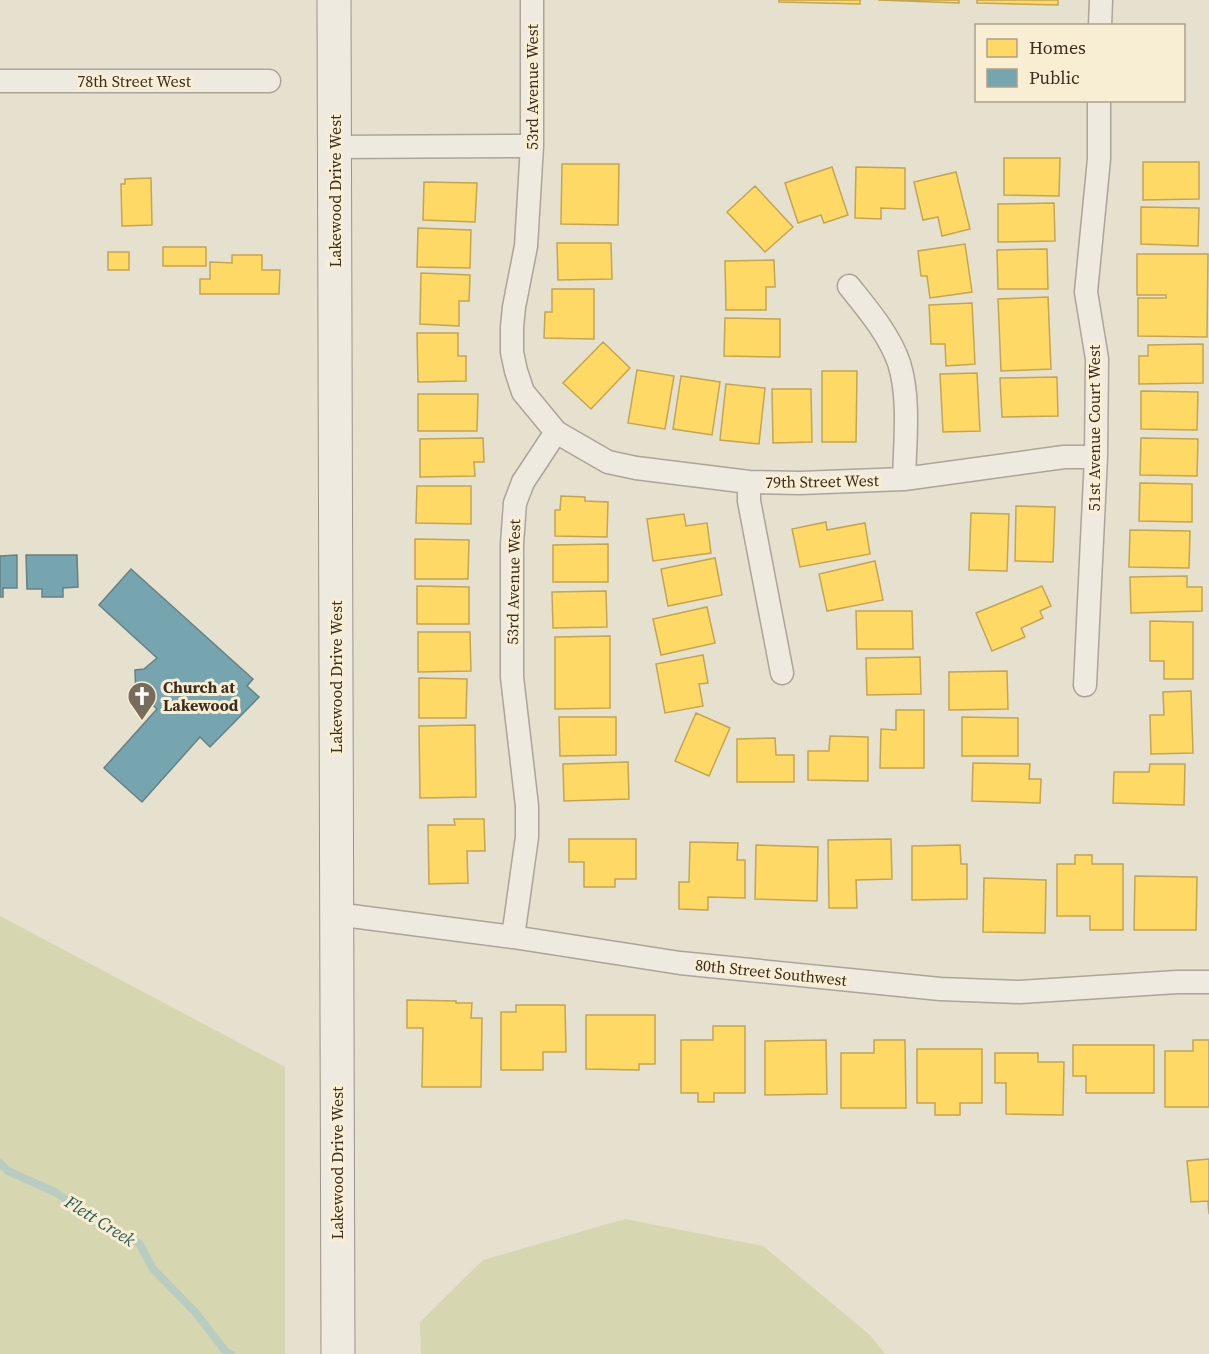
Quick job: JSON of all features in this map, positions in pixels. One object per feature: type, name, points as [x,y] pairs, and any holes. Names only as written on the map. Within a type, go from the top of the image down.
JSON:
[{"type":"main road","name":"Lakewood Drive West","points":[[334,0],[338,1354]]},
{"type":"street","name":"53rd Avenue West","points":[[513,937],[527,837],[527,806],[512,677],[512,544],[515,503],[523,482],[556,432],[523,392],[512,352],[514,308],[526,246],[532,146],[532,0]]},
{"type":"street","points":[[1100,24],[1101,0]]},
{"type":"street","name":"78th Street West","points":[[0,81],[269,81]]},
{"type":"street","name":"51st Avenue Court West","points":[[1085,685],[1096,457],[1097,359],[1086,292],[1099,159],[1099,102]]},
{"type":"street","points":[[334,147],[532,146]]},
{"type":"street","points":[[849,286],[873,316],[899,364],[905,416],[904,478]]},
{"type":"street","name":"79th Street West","points":[[556,432],[608,462],[636,468],[749,482],[834,482],[904,478],[1064,457],[1096,457]]},
{"type":"street","points":[[749,482],[749,501],[782,673]]},
{"type":"street","name":"80th Street Southwest","points":[[336,914],[513,937],[680,963],[940,989],[1020,992],[1209,982]]},
{"type":"green space","points":[[0,916],[285,1067],[285,1354],[0,1354]]},
{"type":"green space","points":[[625,1219],[763,1246],[870,1335],[885,1354],[421,1354],[420,1322],[483,1260]]},
{"type":"building: Homes","points":[[779,0],[860,0],[860,4],[779,2]]},
{"type":"building: Homes","points":[[878,0],[959,0],[959,3]]},
{"type":"building: Homes","points":[[977,0],[1058,0],[1058,5],[977,3]]},
{"type":"building: Homes","points":[[1004,158],[1060,158],[1059,196],[1004,195]]},
{"type":"building: Homes","points":[[1143,162],[1199,162],[1199,199],[1143,200]]},
{"type":"building: Homes","points":[[562,164],[619,164],[618,225],[561,224]]},
{"type":"building: Homes","points":[[832,167],[848,215],[824,223],[821,215],[798,223],[785,183]]},
{"type":"building: Homes","points":[[856,167],[905,168],[905,209],[881,208],[881,219],[855,218]]},
{"type":"building: Homes","points":[[956,172],[970,229],[942,236],[938,217],[923,220],[914,182]]},
{"type":"building: Homes","points":[[151,178],[152,225],[122,226],[121,184],[125,184],[125,179]]},
{"type":"building: Homes","points":[[424,182],[477,183],[475,222],[423,220]]},
{"type":"building: Homes","points":[[755,186],[793,227],[765,252],[727,212]]},
{"type":"building: Homes","points":[[1054,203],[1055,241],[998,242],[998,204]]},
{"type":"building: Homes","points":[[1141,207],[1199,208],[1198,246],[1141,244]]},
{"type":"building: Homes","points":[[418,228],[471,230],[470,268],[417,267]]},
{"type":"building: Homes","points":[[557,243],[611,243],[612,279],[558,280]]},
{"type":"building: Homes","points":[[965,244],[972,292],[930,298],[927,276],[921,276],[918,251]]},
{"type":"building: Homes","points":[[163,247],[206,247],[206,266],[163,266]]},
{"type":"building: Homes","points":[[1047,249],[1048,289],[998,289],[997,250]]},
{"type":"building: Homes","points":[[108,252],[129,252],[129,270],[108,270]]},
{"type":"building: Homes","points":[[1137,254],[1208,254],[1207,337],[1138,336],[1138,298],[1166,298],[1166,295],[1137,295]]},
{"type":"building: Homes","points":[[232,255],[262,255],[262,270],[280,270],[279,294],[200,294],[200,279],[210,279],[210,262],[232,263]]},
{"type":"building: Homes","points":[[774,260],[775,287],[766,287],[766,310],[726,310],[725,261]]},
{"type":"building: Homes","points":[[421,273],[470,275],[469,301],[459,301],[459,326],[420,324]]},
{"type":"building: Homes","points":[[552,289],[594,289],[594,339],[544,338],[545,312],[552,312]]},
{"type":"building: Homes","points":[[1048,297],[1051,369],[1001,371],[998,299]]},
{"type":"building: Homes","points":[[972,303],[975,364],[946,366],[945,344],[931,344],[929,305]]},
{"type":"building: Homes","points":[[725,318],[780,319],[780,357],[724,356]]},
{"type":"building: Homes","points":[[417,333],[458,333],[458,356],[466,356],[466,381],[418,382]]},
{"type":"building: Homes","points":[[603,342],[630,368],[591,409],[563,383]]},
{"type":"building: Homes","points":[[1203,344],[1203,383],[1139,384],[1139,356],[1148,356],[1148,345]]},
{"type":"building: Homes","points":[[637,370],[674,376],[665,429],[628,423]]},
{"type":"building: Homes","points":[[822,371],[857,371],[856,442],[822,442]]},
{"type":"building: Homes","points":[[977,373],[980,431],[943,432],[940,374]]},
{"type":"building: Homes","points":[[681,376],[720,382],[712,435],[673,429]]},
{"type":"building: Homes","points":[[1057,377],[1058,416],[1002,417],[1000,378]]},
{"type":"building: Homes","points":[[726,384],[765,388],[759,444],[720,440]]},
{"type":"building: Homes","points":[[772,389],[811,389],[812,442],[773,443]]},
{"type":"building: Homes","points":[[1141,391],[1198,392],[1197,430],[1141,429]]},
{"type":"building: Homes","points":[[418,394],[478,394],[477,431],[418,431]]},
{"type":"building: Homes","points":[[483,438],[484,462],[474,462],[475,476],[420,477],[420,439]]},
{"type":"building: Homes","points":[[1141,438],[1198,439],[1197,476],[1140,475]]},
{"type":"building: Homes","points":[[1140,483],[1192,484],[1192,522],[1139,521]]},
{"type":"building: Homes","points":[[417,486],[471,486],[471,524],[416,523]]},
{"type":"building: Homes","points":[[561,496],[585,497],[585,501],[608,502],[607,537],[555,536],[555,510],[560,510]]},
{"type":"building: Homes","points":[[1016,506],[1055,507],[1053,562],[1015,561]]},
{"type":"building: Homes","points":[[971,513],[1009,514],[1007,571],[969,570]]},
{"type":"building: Homes","points":[[684,514],[686,526],[707,523],[711,553],[653,561],[647,519]]},
{"type":"building: Homes","points":[[826,522],[827,530],[865,523],[870,554],[800,567],[792,529]]},
{"type":"building: Homes","points":[[1130,530],[1190,531],[1189,568],[1129,567]]},
{"type":"building: Homes","points":[[415,539],[469,540],[468,579],[415,579]]},
{"type":"building: Homes","points":[[608,544],[608,582],[553,582],[553,545]]},
{"type":"building: Homes","points":[[715,558],[722,595],[668,606],[661,569]]},
{"type":"building: Homes","points":[[875,561],[883,600],[827,611],[819,574]]},
{"type":"building: Homes","points":[[1187,576],[1187,587],[1202,587],[1202,611],[1131,613],[1130,577]]},
{"type":"building: Homes","points":[[417,586],[469,587],[469,624],[417,624]]},
{"type":"building: Homes","points":[[1042,586],[1051,606],[1040,611],[1043,618],[1021,628],[1025,637],[992,651],[976,613]]},
{"type":"building: Homes","points":[[606,591],[607,627],[553,628],[552,592]]},
{"type":"building: Homes","points":[[707,607],[715,643],[661,655],[653,619]]},
{"type":"building: Homes","points":[[856,611],[912,611],[913,649],[857,649]]},
{"type":"building: Homes","points":[[1150,621],[1193,622],[1193,679],[1164,679],[1164,661],[1150,661]]},
{"type":"building: Homes","points":[[418,632],[470,632],[471,671],[418,672]]},
{"type":"building: Homes","points":[[610,636],[610,708],[555,709],[555,637]]},
{"type":"building: Homes","points":[[703,655],[708,683],[699,684],[703,706],[665,713],[656,664]]},
{"type":"building: Homes","points":[[920,657],[921,694],[867,695],[866,658]]},
{"type":"building: Homes","points":[[1007,671],[1008,709],[949,710],[949,672]]},
{"type":"building: Homes","points":[[419,678],[467,679],[466,718],[419,718]]},
{"type":"building: Homes","points":[[1191,691],[1193,753],[1151,754],[1150,715],[1164,715],[1163,692]]},
{"type":"building: Homes","points":[[896,710],[924,710],[924,768],[880,768],[881,729],[896,730]]},
{"type":"building: Homes","points":[[696,713],[730,728],[709,776],[675,761]]},
{"type":"building: Homes","points":[[559,717],[616,717],[616,755],[560,756]]},
{"type":"building: Homes","points":[[962,717],[1018,718],[1018,756],[962,756]]},
{"type":"building: Homes","points":[[475,725],[476,797],[420,798],[419,726]]},
{"type":"building: Homes","points":[[830,736],[868,737],[868,781],[808,780],[808,751],[829,751]]},
{"type":"building: Homes","points":[[775,738],[776,755],[794,755],[794,782],[737,782],[737,739]]},
{"type":"building: Homes","points":[[628,762],[629,799],[564,801],[563,764]]},
{"type":"building: Homes","points":[[973,763],[1030,764],[1029,779],[1041,779],[1040,803],[972,801]]},
{"type":"building: Homes","points":[[1150,764],[1185,764],[1184,805],[1113,803],[1114,772],[1149,772]]},
{"type":"building: Homes","points":[[454,819],[484,819],[485,851],[467,851],[468,883],[429,884],[428,825],[455,825]]},
{"type":"building: Homes","points":[[569,839],[636,839],[636,879],[615,879],[615,887],[584,887],[584,862],[569,862]]},
{"type":"building: Homes","points":[[891,839],[892,879],[856,880],[857,908],[829,908],[828,840]]},
{"type":"building: Homes","points":[[690,842],[738,843],[737,860],[745,860],[745,898],[708,897],[708,910],[679,909],[679,882],[689,882]]},
{"type":"building: Homes","points":[[756,845],[818,847],[817,901],[755,899]]},
{"type":"building: Homes","points":[[960,845],[961,864],[967,864],[967,899],[912,900],[912,846]]},
{"type":"building: Homes","points":[[1075,855],[1092,855],[1092,864],[1123,864],[1123,930],[1090,930],[1090,916],[1057,916],[1057,864],[1075,864]]},
{"type":"building: Homes","points":[[1135,876],[1197,877],[1196,930],[1134,930]]},
{"type":"building: Homes","points":[[984,878],[1046,880],[1045,933],[983,932]]},
{"type":"building: Homes","points":[[407,1000],[472,1003],[471,1018],[482,1018],[481,1087],[422,1087],[423,1028],[407,1028]]},
{"type":"building: Homes","points":[[516,1005],[565,1005],[566,1052],[543,1052],[543,1070],[501,1070],[501,1012],[516,1012]]},
{"type":"building: Homes","points":[[586,1015],[655,1015],[655,1064],[639,1064],[639,1070],[586,1069]]},
{"type":"building: Homes","points":[[713,1026],[745,1026],[745,1093],[714,1093],[714,1102],[698,1102],[698,1093],[681,1093],[681,1040],[713,1040]]},
{"type":"building: Homes","points":[[826,1040],[827,1094],[765,1095],[765,1041]]},
{"type":"building: Homes","points":[[874,1040],[905,1040],[906,1108],[841,1108],[841,1053],[874,1053]]},
{"type":"building: Homes","points":[[1193,1040],[1209,1040],[1209,1107],[1165,1107],[1165,1051],[1193,1051]]},
{"type":"building: Homes","points":[[1073,1045],[1154,1045],[1154,1093],[1086,1093],[1086,1076],[1073,1076]]},
{"type":"building: Homes","points":[[917,1049],[982,1049],[982,1103],[960,1103],[960,1115],[935,1115],[935,1103],[917,1103]]},
{"type":"building: Homes","points":[[995,1053],[1038,1053],[1038,1062],[1064,1062],[1063,1115],[1006,1114],[1006,1083],[995,1083]]},
{"type":"building: Homes","points":[[1209,1159],[1209,1214],[1208,1201],[1191,1202],[1187,1161]]},
{"type":"building: Public","points":[[17,555],[17,588],[3,588],[3,597],[0,597],[0,556]]},
{"type":"building: Public","points":[[26,555],[77,555],[78,587],[63,588],[63,597],[42,597],[42,589],[27,589]]},
{"type":"building: Public","points":[[131,569],[253,679],[247,686],[259,697],[210,747],[200,737],[142,802],[104,768],[157,709],[146,699],[136,699],[135,670],[144,669],[157,658],[99,605]]},
{"type":"waterway","name":"Flett Creek","points":[[0,1163],[8,1171],[55,1192],[85,1212],[103,1228],[139,1243],[153,1269],[196,1313],[226,1352],[231,1354]]},
{"type":"place","name":"Church at Lakewood","points":[[142,722]]}]
